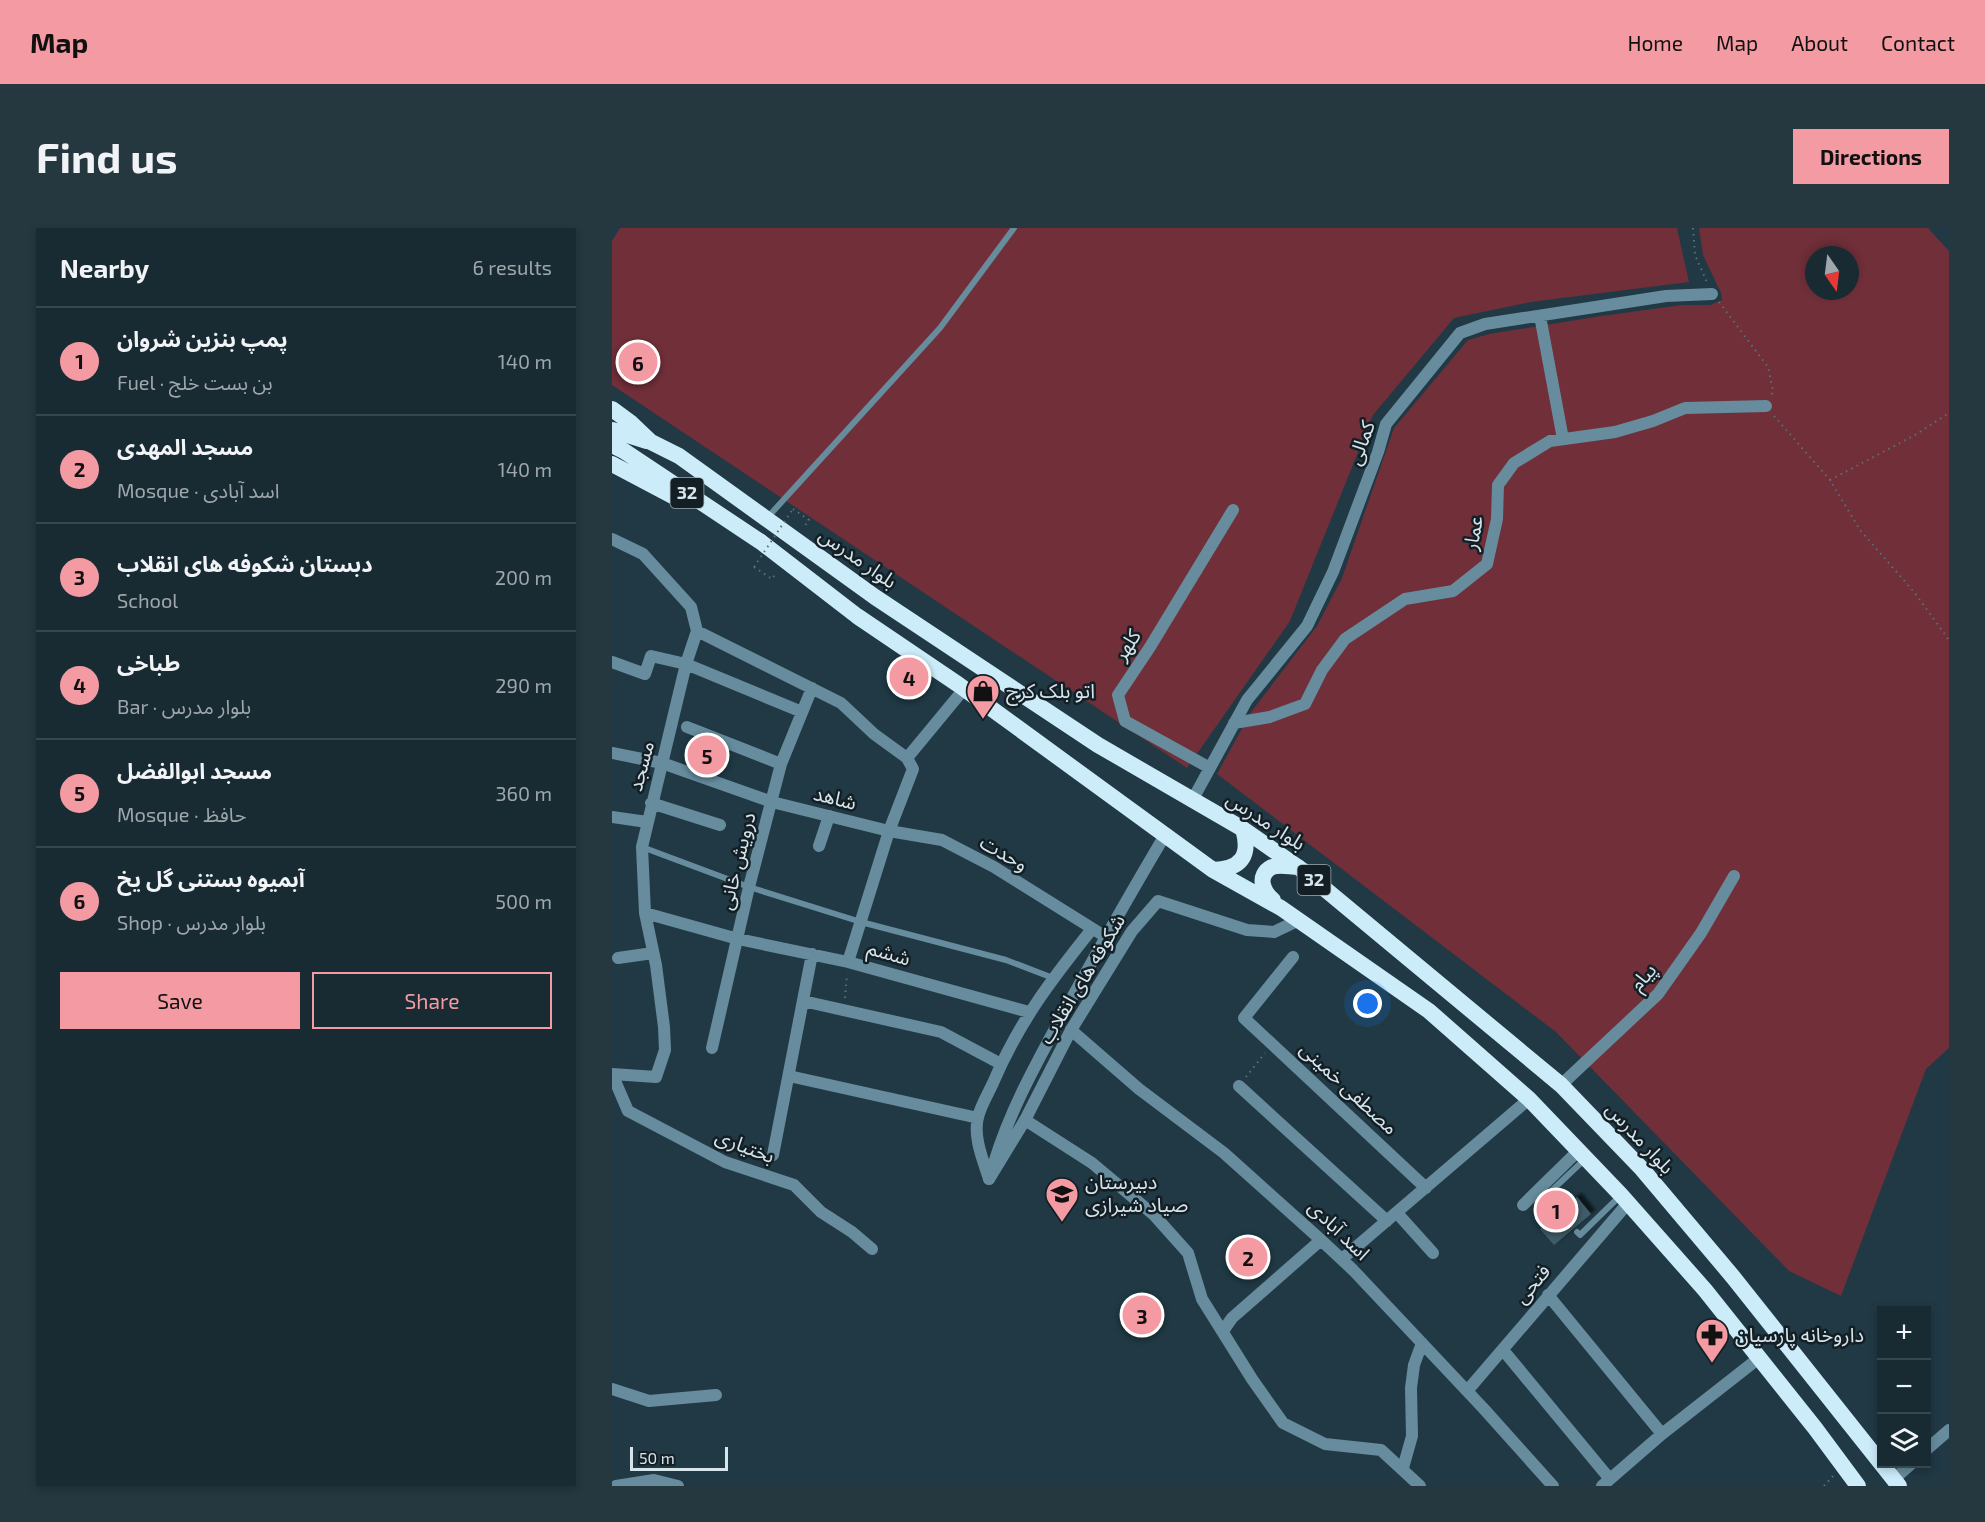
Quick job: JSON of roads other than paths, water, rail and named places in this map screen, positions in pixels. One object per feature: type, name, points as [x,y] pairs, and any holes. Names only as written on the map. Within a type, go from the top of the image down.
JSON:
[{"type":"highway","name":"بلوار مدرس","points":[[612,409],[651,442],[679,456],[875,597],[1098,745],[1243,829],[1299,868],[1561,1085],[1649,1178],[1732,1277],[1896,1483]]},
{"type":"highway","points":[[612,430],[651,442]]},
{"type":"highway","name":"32","points":[[612,445],[761,542],[856,616],[964,689],[1213,870],[1281,908],[1429,1011],[1529,1099],[1624,1199],[1705,1290],[1858,1486]]},
{"type":"highway","points":[[612,464],[761,542]]},
{"type":"highway","points":[[1213,870],[1226,870],[1240,863],[1246,850],[1243,829]]},
{"type":"highway","points":[[1281,908],[1265,894],[1262,886],[1265,874],[1272,867],[1299,868]]},
{"type":"street","name":"کمالی","points":[[1193,799],[1247,700],[1306,626],[1333,572],[1378,452],[1386,424],[1460,333],[1485,324],[1666,296],[1712,294]]},
{"type":"street","points":[[1540,316],[1563,439]]},
{"type":"street","name":"عمار","points":[[1234,723],[1270,717],[1305,704],[1322,670],[1345,639],[1405,599],[1453,591],[1487,564],[1497,519],[1498,485],[1514,463],[1550,441],[1614,432],[1653,421],[1685,408],[1766,406]]},
{"type":"street","name":"کلهر","points":[[1210,768],[1125,721],[1118,695],[1150,647],[1233,510]]},
{"type":"street","points":[[612,539],[643,555],[691,607],[697,631],[841,703],[874,734],[907,758],[913,769],[889,831],[848,962]]},
{"type":"street","name":"مسجد","points":[[612,1074],[656,1077],[665,1050],[664,1027],[645,913],[642,847],[686,664],[697,631]]},
{"type":"street","points":[[612,663],[645,674],[651,656],[686,664],[802,712]]},
{"type":"street","name":"درویش خانی","points":[[712,1048],[749,887],[781,764],[812,688]]},
{"type":"street","points":[[907,758],[964,689]]},
{"type":"street","points":[[687,727],[781,764]]},
{"type":"street","name":"شاهد","points":[[612,753],[662,763],[772,802],[889,831]]},
{"type":"street","points":[[651,802],[720,825]]},
{"type":"street","points":[[819,846],[829,816]]},
{"type":"street","points":[[612,817],[647,822]]},
{"type":"street","name":"وحدت","points":[[889,831],[942,840],[994,867],[1092,929]]},
{"type":"street","name":"شکوفه های انقلاب","points":[[989,1179],[1004,1130],[1031,1073],[1165,835]]},
{"type":"street","name":"پیام","points":[[1561,1085],[1658,994],[1701,933],[1734,876]]},
{"type":"street","name":"شکوفه های انقلاب","points":[[989,1179],[1025,1120],[1071,1030],[1132,931],[1158,901],[1247,930],[1274,932],[1299,920]]},
{"type":"street","name":"ششم","points":[[645,913],[738,939],[848,962],[1029,1012]]},
{"type":"street","name":"شکوفه های انقلاب","points":[[989,1179],[978,1144],[978,1118],[1000,1064],[1029,1012],[1092,929],[1106,937]]},
{"type":"street","points":[[618,958],[653,952]]},
{"type":"street","points":[[773,1155],[812,954]]},
{"type":"street","name":"مصطفی خمینی","points":[[1293,957],[1244,1018],[1426,1188]]},
{"type":"street","points":[[803,1002],[941,1032],[1000,1064]]},
{"type":"street","name":"اسد آبادی","points":[[1071,1030],[1139,1089],[1224,1153],[1322,1240],[1422,1343],[1553,1486]]},
{"type":"street","name":"بختیاری","points":[[612,1074],[628,1111],[725,1162],[794,1185],[820,1212],[852,1232],[872,1249]]},
{"type":"street","points":[[789,1076],[978,1118]]},
{"type":"street","points":[[1239,1086],[1433,1253]]},
{"type":"street","points":[[1342,1259],[1529,1099]]},
{"type":"street","points":[[1025,1120],[1092,1163],[1154,1215],[1188,1253],[1202,1299],[1252,1379],[1283,1423],[1325,1443],[1382,1450],[1420,1486]]},
{"type":"street","points":[[1523,1205],[1582,1153]]},
{"type":"street","name":"فتحی","points":[[1467,1391],[1548,1295],[1624,1199]]},
{"type":"street","points":[[1223,1331],[1232,1318],[1322,1240]]},
{"type":"street","points":[[1548,1295],[1662,1434]]},
{"type":"street","points":[[1402,1468],[1412,1436],[1414,1365],[1422,1343]]},
{"type":"street","points":[[1503,1350],[1606,1482],[1662,1434],[1759,1358]]},
{"type":"street","points":[[612,1389],[649,1401],[716,1395]]},
{"type":"street","points":[[1931,1446],[1949,1430]]},
{"type":"street","points":[[1896,1483],[1908,1468]]},
{"type":"street","points":[[616,1486],[654,1480],[678,1486]]},
{"type":"lane","points":[[767,518],[819,458],[940,328],[1014,228]]},
{"type":"lane","points":[[642,847],[749,887],[861,922],[1006,960],[1053,978]]},
{"type":"lane","points":[[1556,1207],[1546,1196],[1582,1153]]},
{"type":"lane","points":[[1577,1232],[1580,1234],[1624,1199]]},
{"type":"place","name":"آبمیوه بستنی گل یخ","points":[[638,362]]},
{"type":"place","name":"طباخی","points":[[909,677]]},
{"type":"place","name":"اتو بلک کرج","points":[[983,720]]},
{"type":"place","name":"مسجد ابوالفضل","points":[[707,755]]},
{"type":"place","name":"پمپ بنزین شروان","points":[[1556,1210]]},
{"type":"place","name":"دبیرستان صیاد شیرازی","points":[[1062,1223]]},
{"type":"place","name":"مسجد المهدی","points":[[1248,1257]]},
{"type":"place","name":"دبستان شکوفه های انقلاب","points":[[1142,1315]]},
{"type":"place","name":"داروخانه پارسیان","points":[[1712,1364]]}]
